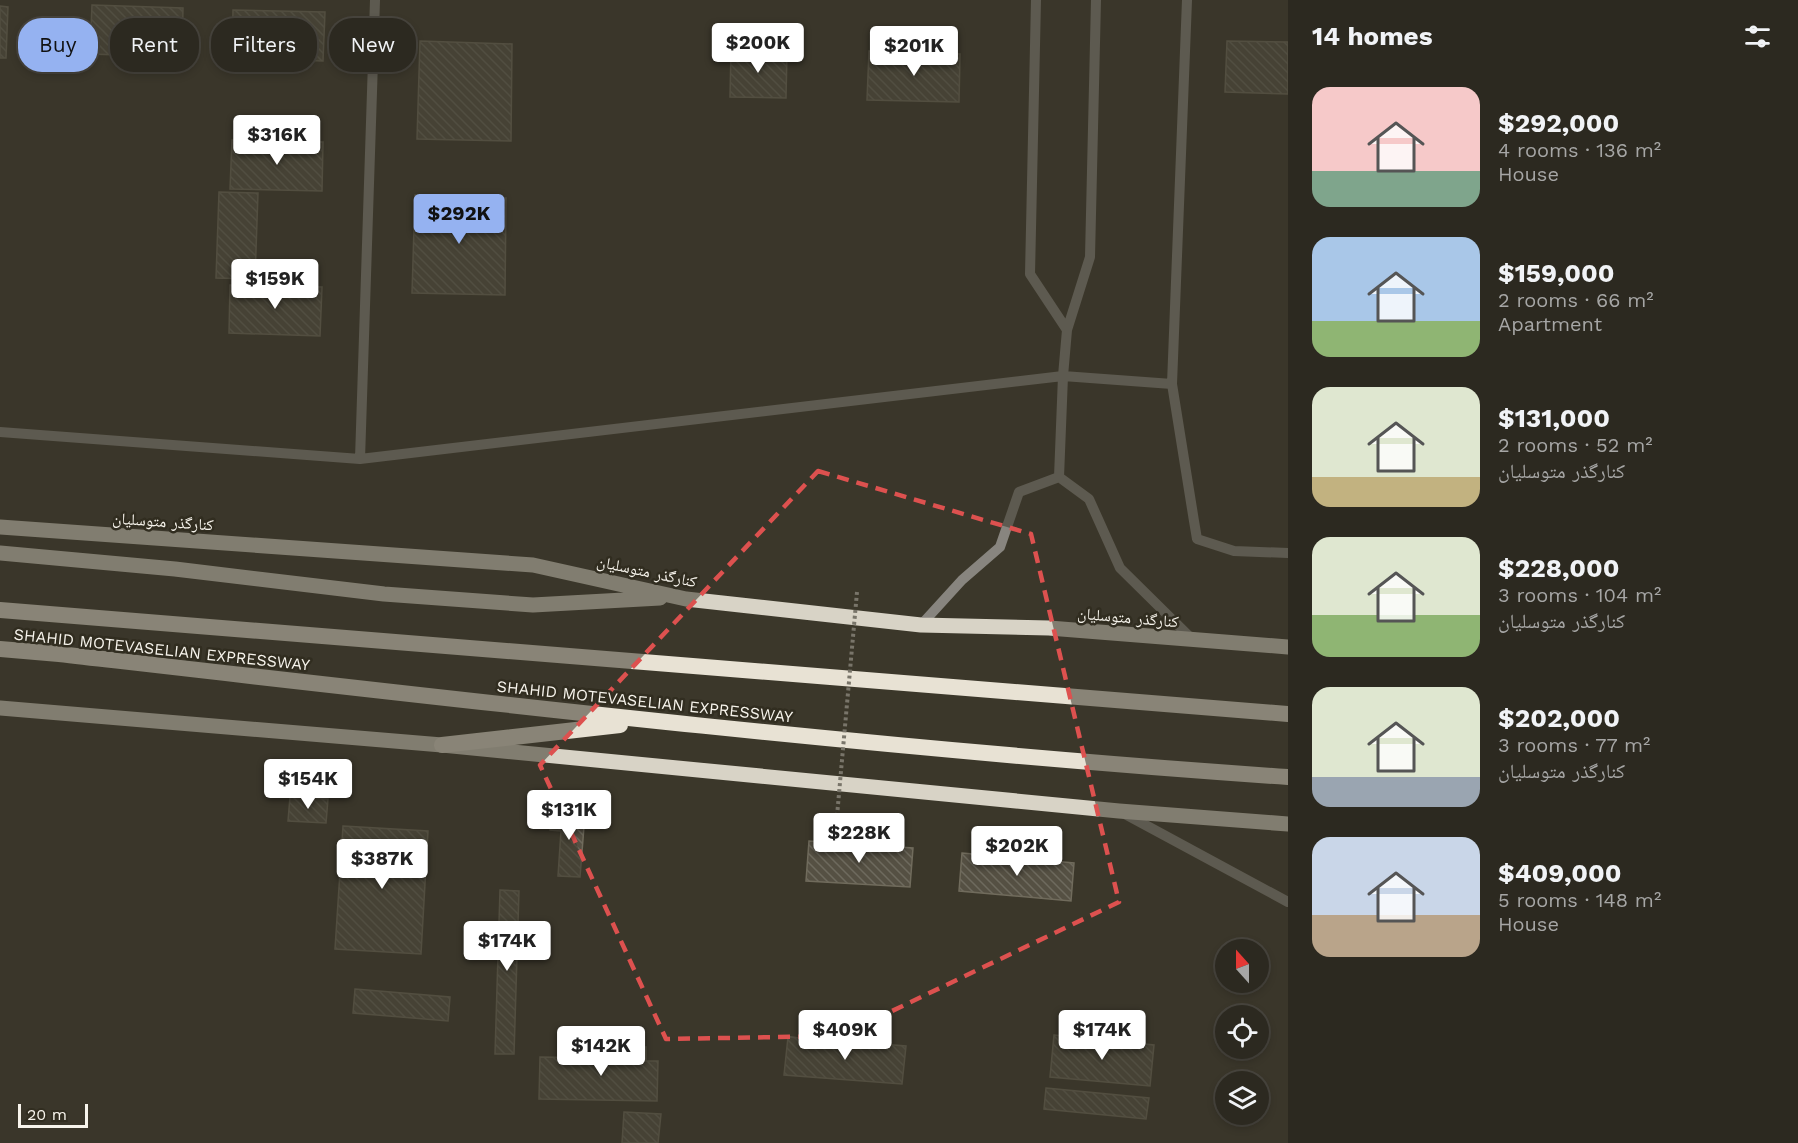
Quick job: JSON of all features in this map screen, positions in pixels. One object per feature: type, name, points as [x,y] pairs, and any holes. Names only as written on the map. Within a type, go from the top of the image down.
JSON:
[{"type":"highway","name":"SHAHID MOTEVASELIAN EXPRESSWAY","points":[[0,610],[1288,714]]},
{"type":"highway","name":"SHAHID MOTEVASELIAN EXPRESSWAY","points":[[0,649],[653,722],[1288,777]]},
{"type":"highway","points":[[442,745],[653,722]]},
{"type":"main road","name":"کنارگذر متوسلیان","points":[[0,527],[533,565],[678,597],[921,625],[1049,628],[1288,647]]},
{"type":"main road","points":[[0,553],[175,569],[384,594],[533,605],[678,597]]},
{"type":"main road","points":[[0,708],[442,745],[1288,824]]},
{"type":"lane","points":[[360,459],[375,0]]},
{"type":"lane","points":[[1036,0],[1030,274],[1067,330]]},
{"type":"lane","points":[[1059,477],[1067,330],[1090,257],[1095,0]]},
{"type":"lane","points":[[1187,0],[1172,384],[1197,539],[1234,551],[1288,553]]},
{"type":"lane","points":[[0,432],[360,459],[1063,376],[1172,384]]},
{"type":"lane","points":[[921,625],[962,580],[1000,547],[1019,492],[1059,477]]},
{"type":"lane","points":[[1059,477],[1089,499],[1120,568],[1193,641]]},
{"type":"lane","points":[[1119,810],[1288,902]]},
{"type":"path","points":[[837,816],[858,592]]},
{"type":"highlighted area","points":[[818,471],[1031,534],[1119,902],[840,1036],[666,1039],[540,765]]},
{"type":"building","points":[[92,5],[183,8],[183,18],[110,18],[110,55],[98,54],[98,18],[91,18]]},
{"type":"building","points":[[0,6],[8,7],[6,58],[0,58]]},
{"type":"building","points":[[233,10],[325,12],[323,61],[317,61],[317,18],[233,18]]},
{"type":"building","points":[[420,41],[512,44],[511,141],[417,139]]},
{"type":"building","points":[[1227,41],[1288,42],[1288,94],[1225,92]]},
{"type":"building","points":[[731,51],[787,52],[786,98],[730,97]]},
{"type":"building","points":[[869,51],[960,54],[959,102],[867,100]]},
{"type":"building","points":[[232,140],[323,142],[322,191],[230,189]]},
{"type":"building","points":[[219,192],[258,193],[255,279],[216,278]]},
{"type":"building","points":[[415,195],[506,198],[505,295],[412,293]]},
{"type":"building","points":[[230,285],[322,287],[320,336],[229,333]]},
{"type":"building","points":[[290,797],[328,799],[326,823],[288,821]]},
{"type":"building","points":[[551,811],[585,814],[580,877],[558,876],[561,831],[550,830]]},
{"type":"building","points":[[343,826],[428,831],[421,954],[335,949]]},
{"type":"building","points":[[809,841],[913,848],[910,887],[806,881]]},
{"type":"building","points":[[962,853],[1074,863],[1071,901],[959,891]]},
{"type":"building","points":[[500,890],[519,891],[514,1054],[495,1054]]},
{"type":"building","points":[[355,989],[450,997],[448,1021],[353,1013]]},
{"type":"building","points":[[1054,1035],[1154,1045],[1150,1086],[1050,1077]]},
{"type":"building","points":[[788,1037],[906,1046],[902,1084],[784,1075]]},
{"type":"building","points":[[605,1047],[646,1047],[646,1061],[658,1061],[657,1101],[539,1099],[540,1057],[604,1058]]},
{"type":"building","points":[[1046,1088],[1149,1098],[1146,1119],[1044,1109]]},
{"type":"building","points":[[624,1112],[661,1114],[658,1143],[622,1143]]}]
